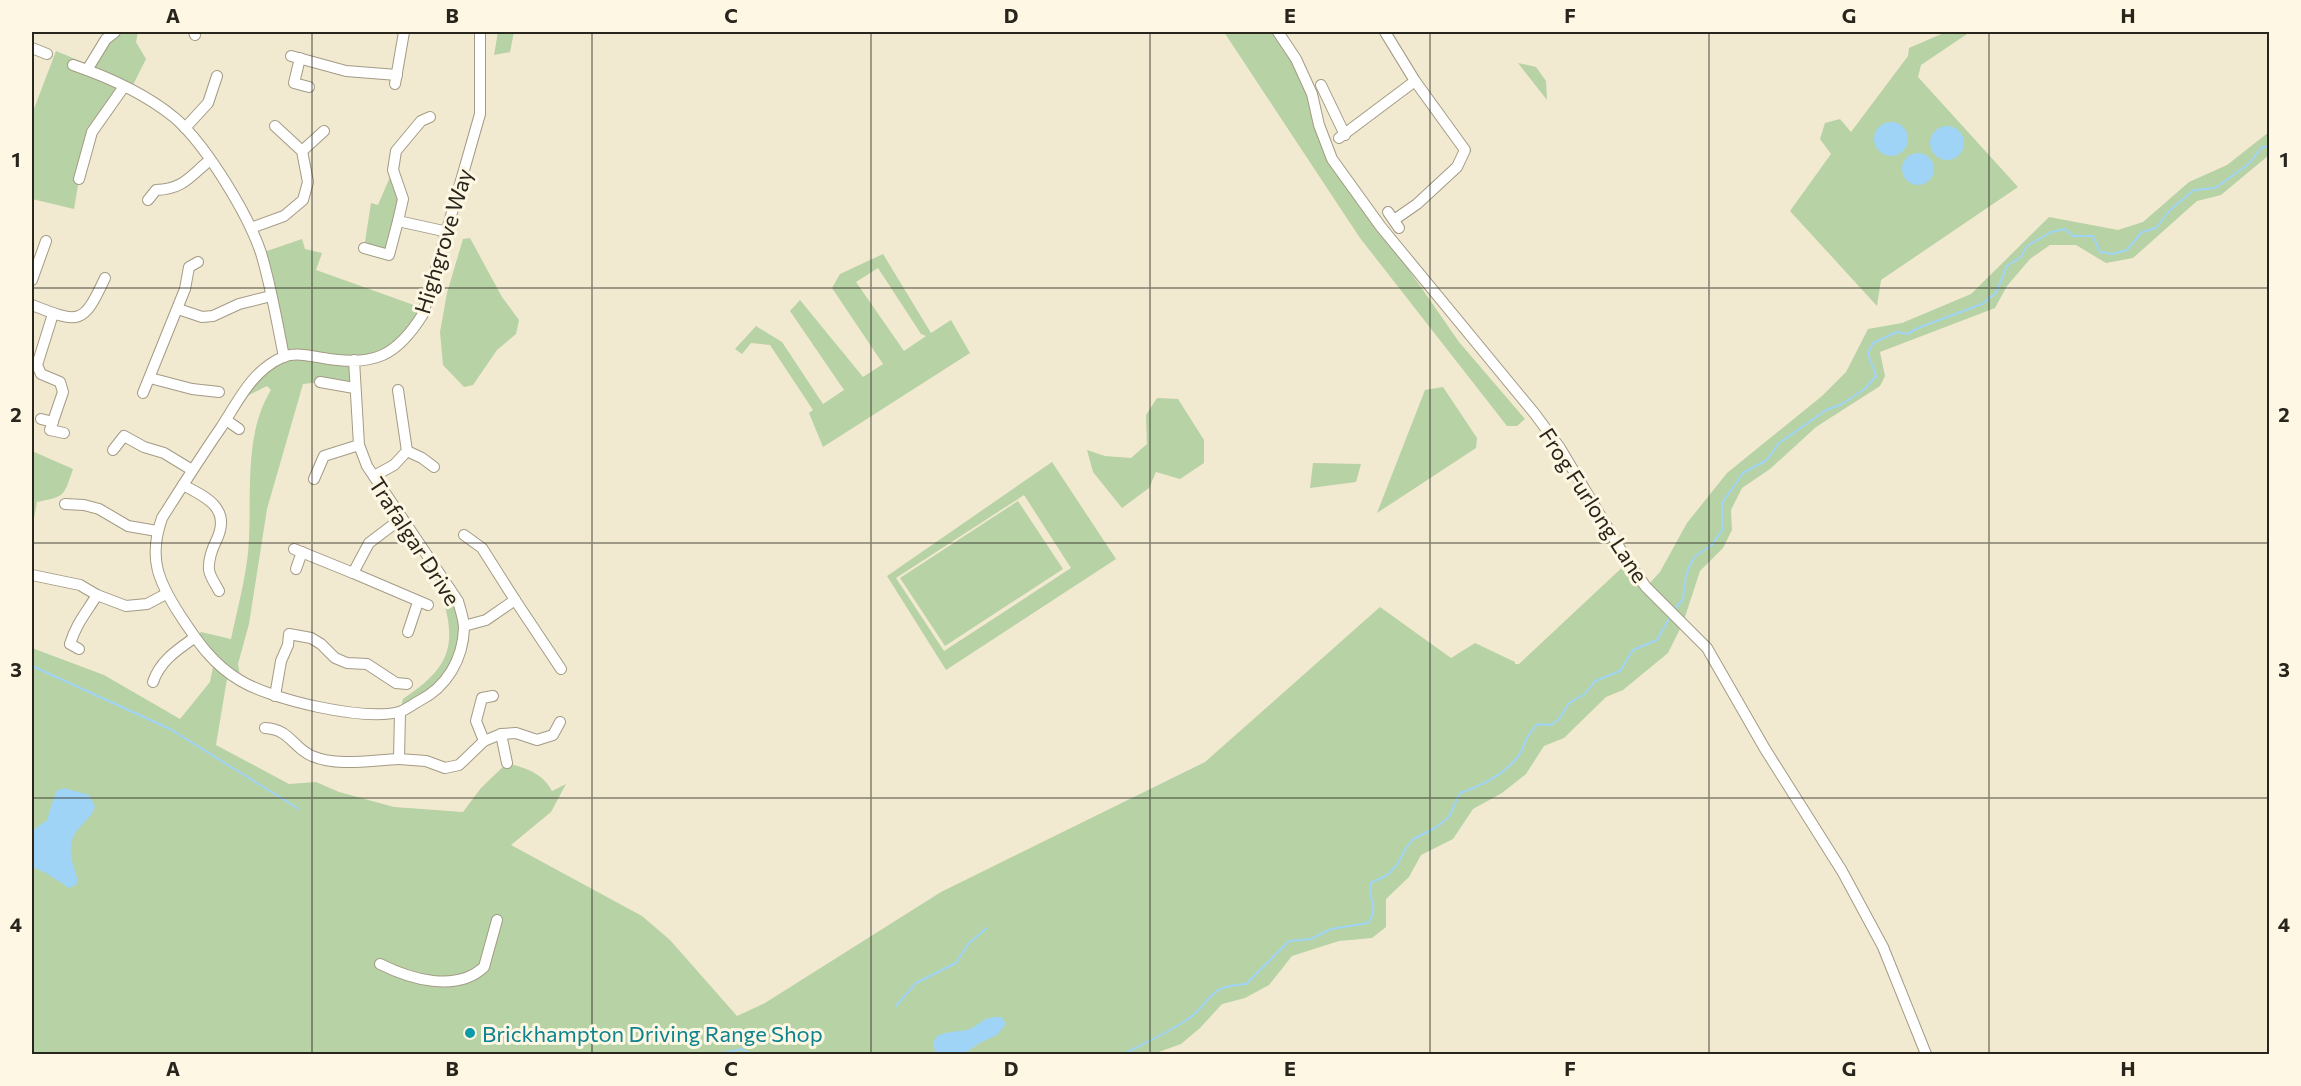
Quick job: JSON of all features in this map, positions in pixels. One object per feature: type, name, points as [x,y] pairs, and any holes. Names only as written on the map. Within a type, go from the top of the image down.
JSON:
[{"type":"street","points":[[87,70],[106,39],[116,32]]},
{"type":"street","points":[[309,87],[294,83],[296,57],[346,71],[396,80],[404,32]]},
{"type":"street","name":"Highgrove Way","points":[[284,357],[302,355],[334,360],[375,358],[396,349],[411,333],[423,314],[480,114],[480,32]]},
{"type":"street","name":"Frog Furlong Lane","points":[[1278,32],[1296,59],[1312,94],[1319,125],[1332,159],[1381,227],[1560,448],[1628,562],[1646,587],[1707,648],[1765,749],[1842,871],[1883,947],[1926,1054]]},
{"type":"street","points":[[1385,32],[1415,81],[1465,150],[1457,167],[1417,204],[1394,220]]},
{"type":"street","points":[[73,65],[153,102],[185,128],[210,160],[251,228],[261,253],[284,357],[259,372],[243,392],[162,518],[157,531],[154,552],[157,571],[166,594],[194,638],[168,657],[157,670],[153,682]]},
{"type":"street","points":[[185,128],[212,104],[217,76]]},
{"type":"street","points":[[1321,85],[1342,137],[1415,81]]},
{"type":"street","points":[[79,179],[92,132],[123,88]]},
{"type":"street","points":[[364,248],[394,256],[402,199],[393,170],[396,152],[422,117]]},
{"type":"street","points":[[251,228],[284,216],[303,200],[308,182],[302,150],[275,126]]},
{"type":"street","points":[[302,150],[324,131]]},
{"type":"street","points":[[274,143],[284,134]]},
{"type":"street","points":[[148,200],[155,186],[171,190],[189,179],[210,160]]},
{"type":"street","points":[[70,164],[82,167]]},
{"type":"street","points":[[398,221],[448,232]]},
{"type":"street","points":[[32,280],[48,248]]},
{"type":"street","points":[[143,393],[178,309],[185,289],[189,264]]},
{"type":"street","points":[[32,305],[53,314],[71,318],[83,315],[92,306],[101,281]]},
{"type":"street","points":[[178,309],[202,317],[213,316],[239,304],[271,296]]},
{"type":"street","points":[[53,314],[37,365],[41,374],[60,382],[63,392],[50,430],[64,433]]},
{"type":"street","name":"Trafalgar Drive","points":[[194,638],[214,662],[241,682],[275,696],[309,706],[363,714],[399,712],[434,693],[450,676],[461,651],[464,626],[458,601],[367,466],[359,445],[354,360]]},
{"type":"street","points":[[150,378],[192,389],[219,392]]},
{"type":"street","points":[[320,382],[354,388]]},
{"type":"street","points":[[396,397],[406,451]]},
{"type":"street","points":[[41,418],[53,422]]},
{"type":"street","points":[[226,420],[239,429]]},
{"type":"street","points":[[113,450],[124,431],[144,447],[164,453],[192,470]]},
{"type":"street","points":[[314,479],[324,456],[359,445]]},
{"type":"street","points":[[406,451],[422,458],[434,467]]},
{"type":"street","points":[[374,476],[394,465],[406,451]]},
{"type":"street","points":[[183,484],[211,500],[220,513],[222,529],[210,556],[209,572],[219,591]]},
{"type":"street","points":[[72,508],[99,509],[128,526],[157,531]]},
{"type":"street","points":[[354,573],[369,543],[402,518]]},
{"type":"street","points":[[471,536],[482,548],[554,664]]},
{"type":"street","points":[[296,569],[298,550],[423,603],[408,632]]},
{"type":"street","points":[[32,575],[44,582],[80,585],[97,596],[126,606],[147,604],[166,594]]},
{"type":"street","points":[[69,646],[75,626],[97,596]]},
{"type":"street","points":[[464,626],[486,620],[515,600]]},
{"type":"street","points":[[275,696],[281,661],[288,645],[289,630],[321,644],[335,658],[347,663],[367,664],[378,669],[399,686]]},
{"type":"street","points":[[483,696],[476,721],[484,741]]},
{"type":"street","points":[[399,712],[399,759]]},
{"type":"street","points":[[271,726],[293,740],[308,755],[327,762],[399,759],[426,761],[445,768],[459,765],[484,741],[501,734],[516,733],[537,740],[556,737],[560,722]]},
{"type":"street","points":[[501,734],[507,763]]},
{"type":"street","points":[[380,964],[403,975],[431,981],[455,979],[479,972],[484,967],[496,920]]},
{"type":"green space","points":[[115,32],[138,32],[136,42],[146,59],[130,91],[124,88],[92,132],[79,179],[74,209],[32,199],[32,114],[56,51],[90,65]]},
{"type":"green space","points":[[498,32],[514,32],[510,52],[494,55]]},
{"type":"green space","points":[[1224,32],[1278,32],[1296,59],[1332,159],[1459,342],[1525,419],[1517,426],[1507,426],[1360,238]]},
{"type":"green space","points":[[1946,32],[1970,32],[1921,65],[1918,77],[2018,187],[1881,280],[1877,306],[1790,211],[1831,154],[1820,139],[1825,123],[1840,119],[1851,132],[1908,56],[1909,48]]},
{"type":"green space","points":[[1518,63],[1536,67],[1546,81],[1547,100]]},
{"type":"green space","points":[[2269,132],[2269,155],[2221,195],[2197,201],[2133,258],[2106,263],[2076,245],[2050,245],[2030,259],[2007,286],[1995,308],[1880,352],[1885,376],[1880,386],[1816,427],[1770,469],[1742,488],[1731,510],[1732,530],[1723,548],[1700,571],[1683,623],[1668,653],[1623,690],[1606,697],[1564,738],[1544,746],[1526,774],[1502,793],[1473,809],[1453,839],[1421,855],[1409,877],[1386,899],[1386,927],[1372,938],[1339,941],[1292,956],[1269,985],[1245,998],[1222,1004],[1200,1028],[1181,1044],[1153,1054],[32,1054],[32,648],[104,675],[180,719],[210,682],[214,662],[194,638],[201,632],[231,639],[248,553],[252,448],[262,408],[271,390],[267,386],[237,401],[284,356],[261,253],[302,239],[305,249],[322,253],[316,270],[425,309],[396,349],[354,360],[354,388],[320,382],[303,384],[267,509],[249,624],[238,664],[241,682],[228,673],[216,745],[289,784],[316,782],[339,792],[394,807],[463,812],[481,788],[507,763],[527,769],[539,776],[552,791],[566,784],[551,812],[511,845],[642,916],[670,940],[737,1016],[765,1003],[941,892],[1205,762],[1380,607],[1451,658],[1475,643],[1519,664],[1628,562],[1647,586],[1660,572],[1687,523],[1727,473],[1822,396],[1846,372],[1868,329],[1902,323],[1971,294],[2049,217],[2118,230],[2143,222],[2189,182],[2227,165]]},
{"type":"green space","points":[[393,170],[403,199],[389,255],[364,248],[371,203],[378,205]]},
{"type":"green space","points":[[470,238],[502,297],[519,320],[516,334],[497,350],[473,385],[464,387],[443,365],[440,332],[447,293],[463,239]]},
{"type":"green space","points":[[883,254],[931,333],[951,320],[970,353],[823,447],[809,413],[813,410],[770,345],[751,343],[742,354],[735,349],[756,326],[782,342],[823,404],[844,390],[790,311],[800,300],[863,377],[883,364],[832,288],[840,274]],"holes":[[[878,268],[921,334],[926,336],[904,351],[856,282]]]},
{"type":"green space","points":[[1443,387],[1477,438],[1476,448],[1377,513],[1425,390]]},
{"type":"green space","points":[[1157,398],[1178,399],[1204,440],[1204,463],[1180,479],[1156,472],[1149,488],[1122,508],[1093,472],[1087,450],[1105,456],[1131,458],[1147,444],[1146,415]]},
{"type":"green space","points":[[32,451],[73,469],[62,494],[37,502],[32,529]]},
{"type":"green space","points":[[1052,462],[1116,559],[946,670],[887,576]],"holes":[[[1024,495],[1071,568],[944,651],[896,578]]]},
{"type":"green space","points":[[1313,463],[1361,464],[1356,482],[1310,488]]},
{"type":"green space","points":[[1018,501],[1063,569],[945,646],[900,578]]},
{"type":"green space","points":[[435,567],[458,601],[464,626],[450,676],[400,712],[403,699],[437,670],[445,656],[449,641],[446,609]]},
{"type":"water","points":[[1891,122],[1903,127],[1908,139],[1903,151],[1891,156],[1879,151],[1874,139],[1879,127]]},
{"type":"water","points":[[1947,126],[1959,131],[1964,143],[1959,155],[1947,160],[1935,155],[1930,143],[1935,131]]},
{"type":"water","points":[[1918,153],[1930,157],[1934,169],[1930,181],[1918,185],[1906,181],[1902,169],[1906,157]]},
{"type":"water","points":[[64,788],[89,795],[95,806],[76,832],[71,845],[78,880],[76,885],[69,888],[32,867],[32,831],[47,820],[56,791]]},
{"type":"water","points":[[993,1017],[1002,1017],[1006,1024],[997,1035],[964,1054],[933,1054],[935,1050],[933,1043],[937,1036],[970,1029]]},
{"type":"waterway","points":[[1674,610],[1683,599],[1686,574],[1694,557],[1712,545],[1722,530],[1722,503],[1743,473],[1767,460],[1778,444],[1826,410],[1842,404],[1865,389],[1876,376],[1868,354],[1873,343],[1897,332],[1907,334],[1982,304],[1996,293],[2007,266],[2021,257],[2027,246],[2051,232],[2065,229],[2073,236],[2093,236],[2100,252],[2113,254],[2127,250],[2142,232],[2156,228],[2171,209],[2194,190],[2215,188],[2249,164],[2261,148],[2270,145]]},
{"type":"waterway","points":[[1124,1054],[1194,1015],[1215,992],[1232,985],[1246,984],[1289,941],[1311,939],[1331,929],[1368,923],[1373,911],[1371,883],[1387,875],[1397,865],[1413,839],[1435,828],[1449,817],[1460,793],[1504,771],[1519,755],[1530,733],[1538,724],[1551,725],[1559,719],[1569,703],[1585,694],[1595,681],[1620,671],[1633,650],[1657,640],[1670,617]]},
{"type":"waterway","points":[[32,666],[170,729],[299,809]]},
{"type":"waterway","points":[[896,1006],[916,983],[956,963],[968,944],[987,928]]},
{"type":"waterway","points":[[719,1054],[741,1049],[751,1054]]},
{"type":"place","name":"Brickhampton Driving Range Shop","points":[[470,1033]]}]
